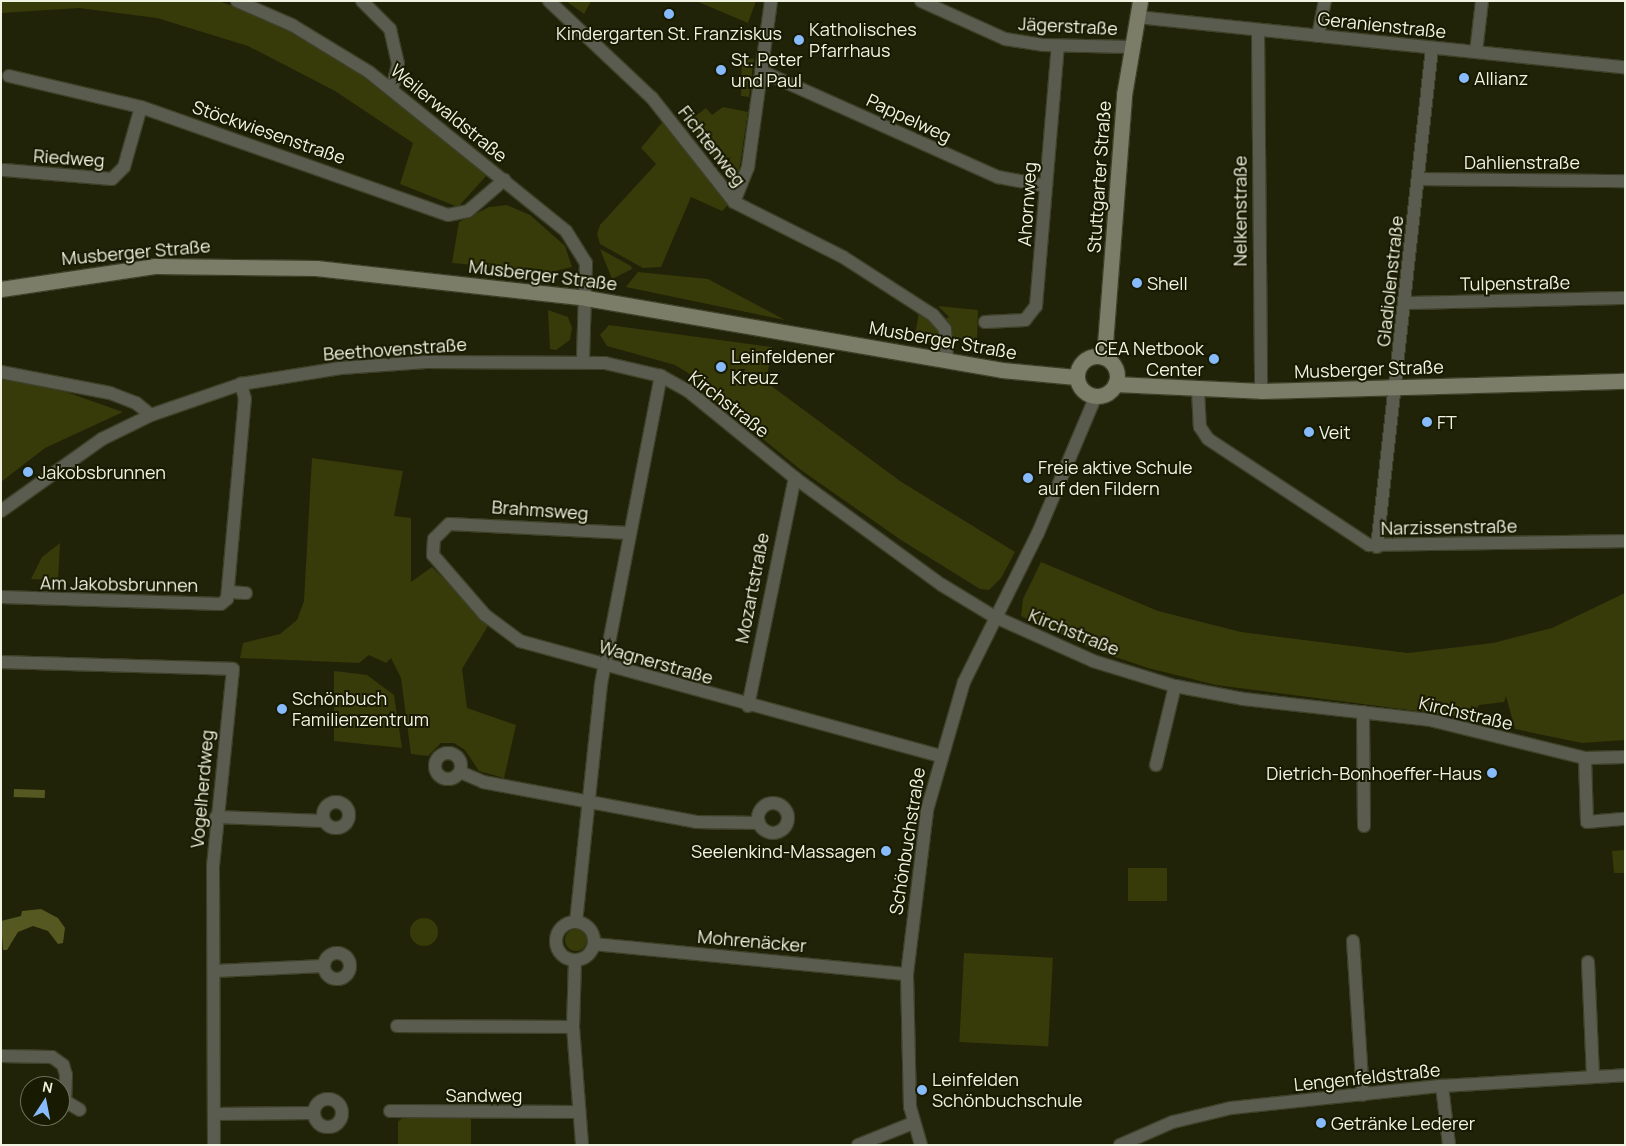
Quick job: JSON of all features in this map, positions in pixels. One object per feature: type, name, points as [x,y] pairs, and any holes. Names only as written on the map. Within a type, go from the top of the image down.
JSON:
[{"type":"main road","name":"Stuttgarter Straße","points":[[1104,356],[1131,47],[1140,1]]},
{"type":"main road","name":"Musberger Straße","points":[[1,289],[124,269],[244,264],[586,298],[947,360],[1076,377]]},
{"type":"main road","points":[[1104,356],[1116,370],[1115,384],[1096,396],[1085,392],[1076,377],[1088,357],[1104,356]]},
{"type":"main road","name":"Musberger Straße","points":[[1115,384],[1198,391],[1261,391],[1625,381]]},
{"type":"street","name":"Weilerwaldstraße","points":[[237,1],[306,32],[392,89],[504,180],[577,243],[586,263],[586,298]]},
{"type":"street","points":[[362,1],[390,29],[398,64],[392,89]]},
{"type":"street","name":"Fichtenweg","points":[[549,1],[652,98],[734,202],[850,261],[921,307],[945,329],[947,360]]},
{"type":"street","points":[[734,202],[748,167],[772,1]]},
{"type":"street","name":"Jägerstraße","points":[[921,1],[990,34],[1058,46],[1131,47]]},
{"type":"street","points":[[1318,36],[1325,1]]},
{"type":"street","points":[[1476,52],[1482,1]]},
{"type":"street","name":"Geranienstraße","points":[[1137,17],[1625,67]]},
{"type":"street","name":"Nelkenstraße","points":[[1258,30],[1261,391]]},
{"type":"street","name":"Ahornweg","points":[[986,322],[1018,322],[1034,313],[1058,46]]},
{"type":"street","name":"Gladiolenstraße","points":[[1377,547],[1397,387],[1432,48]]},
{"type":"street","name":"Pappelweg","points":[[761,71],[998,177],[1046,186]]},
{"type":"street","name":"Stöckwiesenstraße","points":[[9,76],[141,107],[448,214],[468,211],[504,180]]},
{"type":"street","name":"Riedweg","points":[[4,170],[112,179],[124,167],[141,107]]},
{"type":"street","name":"Dahlienstraße","points":[[1418,179],[1625,181]]},
{"type":"street","points":[[583,361],[586,298]]},
{"type":"street","name":"Tulpenstraße","points":[[1406,303],[1625,298]]},
{"type":"street","name":"Kirchstraße","points":[[583,361],[633,367],[660,376],[688,391],[794,478],[993,616],[1093,661],[1175,686],[1244,699],[1430,720],[1584,758],[1625,757]]},
{"type":"street","name":"Beethovenstraße","points":[[1,511],[69,460],[151,415],[241,384],[341,368],[426,362],[583,361]]},
{"type":"street","points":[[1,372],[127,398],[151,415]]},
{"type":"street","points":[[576,922],[586,801],[605,666],[660,376]]},
{"type":"street","points":[[241,384],[245,399],[230,592],[246,593]]},
{"type":"street","name":"Narzissenstraße","points":[[1198,391],[1200,427],[1208,439],[1346,533],[1377,547],[1625,541]]},
{"type":"street","name":"Schönbuchstraße","points":[[921,1145],[913,1123],[907,974],[921,846],[940,756],[964,682],[993,616],[1028,553],[1091,418],[1096,396]]},
{"type":"street","name":"Mozartstraße","points":[[748,706],[794,478]]},
{"type":"street","name":"Brahmsweg","points":[[449,524],[629,533]]},
{"type":"street","name":"Wagnerstraße","points":[[449,524],[434,539],[435,562],[501,630],[541,649],[940,756]]},
{"type":"street","name":"Am Jakobsbrunnen","points":[[1,597],[222,604],[230,592]]},
{"type":"street","name":"Vogelherdweg","points":[[1,662],[233,669],[216,817],[214,1145]]},
{"type":"street","points":[[1156,765],[1175,686]]},
{"type":"street","points":[[1363,712],[1364,826]]},
{"type":"street","points":[[1584,758],[1587,822],[1625,819]]},
{"type":"street","points":[[460,772],[483,782],[696,822],[758,822]]},
{"type":"street","points":[[216,817],[324,821]]},
{"type":"street","points":[[576,922],[592,931],[594,944],[587,956],[574,960],[562,955],[556,937],[564,926],[576,922]]},
{"type":"street","points":[[1353,941],[1363,1095]]},
{"type":"street","name":"Mohrenäcker","points":[[594,944],[907,974]]},
{"type":"street","points":[[574,960],[573,1028],[582,1145]]},
{"type":"street","points":[[1588,962],[1593,1076]]},
{"type":"street","points":[[214,971],[324,966]]},
{"type":"street","points":[[397,1026],[573,1028]]},
{"type":"street","points":[[1,1056],[52,1057],[63,1065],[66,1075],[65,1101],[80,1110]]},
{"type":"street","name":"Lengenfeldstraße","points":[[1120,1145],[1203,1114],[1442,1086],[1625,1075]]},
{"type":"street","points":[[1442,1086],[1449,1145]]},
{"type":"street","name":"Sandweg","points":[[390,1111],[578,1112]]},
{"type":"street","points":[[214,1114],[314,1113]]},
{"type":"street","points":[[858,1145],[913,1123]]},
{"type":"shaded area","points":[[1,1],[218,1],[263,16],[356,71],[487,175],[458,207],[400,184],[413,143],[335,91],[248,46],[157,18],[79,8],[1,13]]},
{"type":"shaded area","points":[[566,1],[591,1],[584,14]]},
{"type":"shaded area","points":[[696,1],[756,1],[748,23]]},
{"type":"shaded area","points":[[742,57],[754,59],[749,97],[741,96]]},
{"type":"shaded area","points":[[723,107],[748,112],[739,171],[734,177],[725,173],[689,121],[706,108],[712,115]]},
{"type":"shaded area","points":[[665,119],[728,205],[722,211],[691,197],[661,267],[643,268],[600,244],[597,234],[600,225],[656,164],[641,148]]},
{"type":"shaded area","points":[[507,205],[530,215],[565,246],[572,267],[551,272],[452,263],[459,222],[489,207]]},
{"type":"shaded area","points":[[600,249],[631,266],[632,269],[612,279]]},
{"type":"shaded area","points":[[638,272],[708,279],[785,320],[626,287]]},
{"type":"shaded area","points":[[938,306],[978,310],[977,341],[948,336],[939,343],[914,341],[919,312],[936,323],[949,317]]},
{"type":"shaded area","points":[[548,310],[568,317],[572,328],[570,340],[556,350],[550,349]]},
{"type":"shaded area","points":[[609,325],[772,347],[766,382],[900,481],[1015,552],[1001,578],[989,590],[980,589],[901,540],[801,470],[705,392],[698,379],[675,365],[607,346],[600,335]]},
{"type":"shaded area","points":[[1,378],[66,392],[123,412],[45,448],[1,482]]},
{"type":"shaded area","points":[[312,458],[403,471],[394,516],[411,518],[411,582],[432,567],[489,624],[462,669],[467,708],[516,725],[504,778],[479,771],[465,750],[454,743],[441,743],[428,756],[411,754],[401,678],[391,658],[386,663],[369,655],[359,663],[240,658],[243,643],[280,634],[297,620],[304,601]]},
{"type":"shaded area","points":[[60,543],[58,580],[31,579],[42,557]]},
{"type":"shaded area","points":[[1041,562],[1158,611],[1241,632],[1408,653],[1493,643],[1552,628],[1625,593],[1625,740],[1582,743],[1515,729],[1506,696],[1504,702],[1479,705],[1471,718],[1216,685],[1148,668],[1095,650],[1021,616],[1023,599]]},
{"type":"shaded area","points":[[334,671],[367,675],[394,695],[402,748],[334,741]]},
{"type":"shaded area","points":[[14,789],[45,790],[45,798],[14,797]]},
{"type":"shaded area","points":[[1625,850],[1625,873],[1614,873],[1612,851]]},
{"type":"shaded area","points":[[1128,868],[1167,868],[1167,901],[1128,901]]},
{"type":"shaded area","points":[[41,909],[58,918],[65,928],[63,943],[58,944],[48,931],[33,926],[18,932],[7,950],[3,950],[1,921],[21,916],[22,911]]},
{"type":"shaded area","points":[[424,918],[434,922],[438,932],[434,942],[424,946],[414,942],[410,932],[414,922]]},
{"type":"shaded area","points":[[576,929],[584,932],[587,940],[584,948],[576,951],[568,948],[565,940],[568,932]]},
{"type":"shaded area","points":[[964,953],[1053,958],[1048,1047],[959,1042]]},
{"type":"shaded area","points":[[403,1117],[471,1118],[471,1145],[398,1145],[398,1122]]},
{"type":"place","name":"Kindergarten St. Franziskus","points":[[669,14]]},
{"type":"place","name":"Katholisches Pfarrhaus","points":[[799,40]]},
{"type":"place","name":"St. Peter und Paul","points":[[721,70]]},
{"type":"place","name":"Allianz","points":[[1464,78]]},
{"type":"place","name":"Shell","points":[[1137,283]]},
{"type":"place","name":"CEA Netbook Center","points":[[1214,359]]},
{"type":"place","name":"Leinfeldener Kreuz","points":[[721,367]]},
{"type":"place","name":"FT","points":[[1427,422]]},
{"type":"place","name":"Veit","points":[[1309,432]]},
{"type":"place","name":"Jakobsbrunnen","points":[[28,472]]},
{"type":"place","name":"Freie aktive Schule auf den Fildern","points":[[1028,478]]},
{"type":"place","name":"Schönbuch Familienzentrum","points":[[282,709]]},
{"type":"place","name":"Dietrich-Bonhoeffer-Haus","points":[[1492,773]]},
{"type":"place","name":"Seelenkind-Massagen","points":[[886,851]]},
{"type":"place","name":"Leinfelden Schönbuchschule","points":[[922,1090]]},
{"type":"place","name":"Getränke Lederer","points":[[1321,1123]]}]
